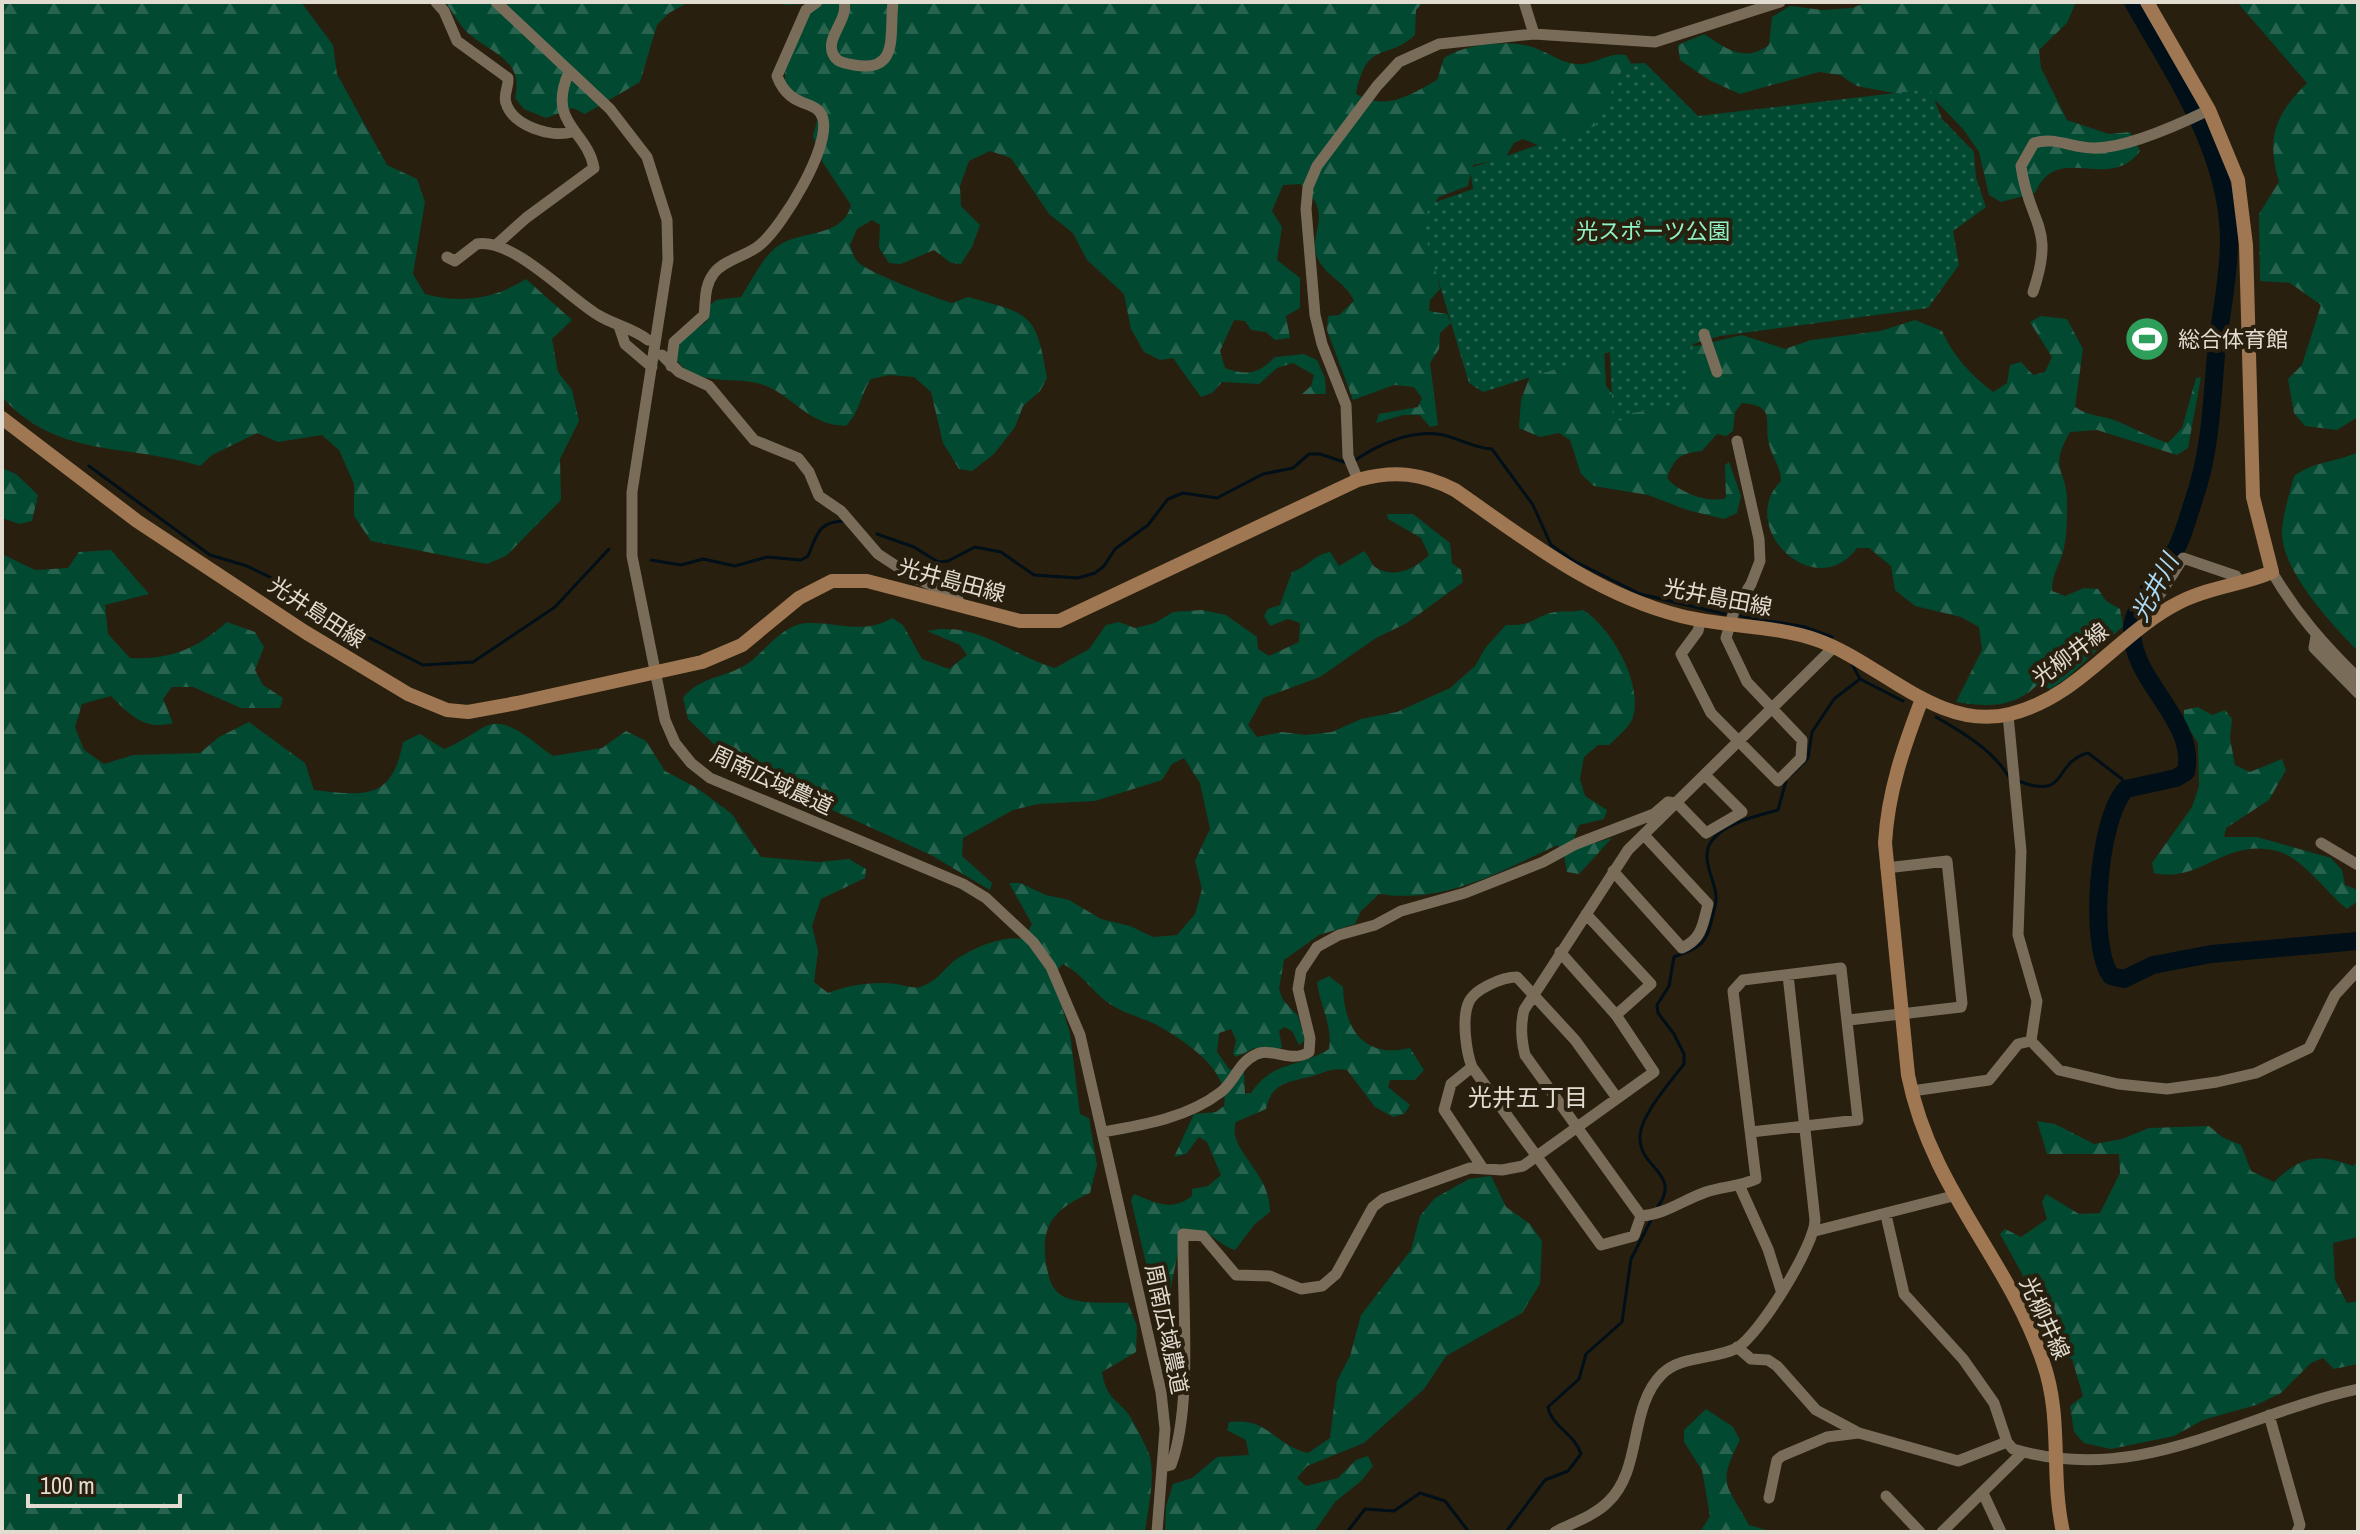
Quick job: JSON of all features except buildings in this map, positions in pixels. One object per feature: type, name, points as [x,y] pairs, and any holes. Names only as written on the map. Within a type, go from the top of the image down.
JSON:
[{"type":"main road","points":[[2147,2],[2200,114],[2226,145],[2244,210],[2251,466],[2260,533],[2272,572]]},
{"type":"main road","name":"光井島田線","points":[[2,418],[137,521],[305,632],[428,705],[468,712],[702,662],[742,645],[799,598],[832,581],[852,578],[1041,624],[1074,617],[1358,480],[1384,473],[1404,473],[1436,480],[1600,586],[1637,602],[1701,619],[1802,636],[1834,647],[1922,699]]},
{"type":"main road","name":"光柳井線","points":[[2063,1532],[2054,1481],[2057,1426],[2044,1363],[2019,1308],[1953,1196],[1923,1133],[1912,1091],[1886,868],[1887,817],[1892,788],[1900,756],[1922,699],[1969,715],[2008,715],[2057,696],[2152,619],[2180,602],[2272,572]]},
{"type":"street","points":[[436,2],[444,11],[457,41],[508,78],[505,96],[512,113],[542,130],[558,134],[572,132]]},
{"type":"street","name":"周南広域農道","points":[[496,2],[628,129],[647,157],[667,220],[668,260],[630,521],[637,590],[665,720],[675,743],[710,778],[963,884],[1014,921],[1051,967],[1080,1035],[1161,1392],[1165,1429],[1157,1532]]},
{"type":"street","points":[[671,366],[674,342],[704,315],[705,292],[717,269],[761,244],[801,193],[823,132],[823,118],[816,107],[792,100],[782,90],[777,76],[806,10],[817,2]]},
{"type":"street","points":[[844,2],[846,13],[831,47],[833,55],[839,62],[872,68],[882,64],[889,54],[893,2]]},
{"type":"street","points":[[1524,2],[1534,34]]},
{"type":"street","points":[[1358,480],[1348,456],[1346,405],[1322,344],[1315,315],[1307,247],[1308,187],[1317,166],[1340,133],[1399,62],[1439,44],[1534,34],[1655,42],[1780,2]]},
{"type":"street","points":[[496,245],[526,218],[594,168],[572,132],[561,102],[569,72]]},
{"type":"street","points":[[2033,292],[2043,261],[2044,243],[2021,166],[2034,143],[2057,140],[2079,147],[2108,147],[2200,114]]},
{"type":"street","points":[[447,257],[455,261],[477,244],[496,245],[548,277],[589,310],[648,340]]},
{"type":"street","points":[[619,326],[625,344],[652,367]]},
{"type":"street","points":[[1704,334],[1717,372]]},
{"type":"street","points":[[662,355],[671,366],[709,386],[754,440],[798,458],[809,472],[819,496],[841,511],[878,554],[913,577],[956,596],[960,604]]},
{"type":"street","points":[[1701,619],[1698,631],[1681,654],[1711,713],[1778,781],[1801,758],[1802,740],[1747,682],[1726,638],[1734,611],[1760,561],[1759,539],[1737,441]]},
{"type":"street","points":[[2152,619],[2151,608],[2183,558],[2236,576],[2240,582]]},
{"type":"street","points":[[2272,572],[2292,606],[2316,636],[2358,678]]},
{"type":"street","points":[[2316,636],[2314,648],[2358,693]]},
{"type":"street","points":[[1649,1215],[1577,1127],[1525,1055],[1520,1038],[1521,1021],[1560,952],[1613,871],[1644,835],[1834,647]]},
{"type":"street","points":[[2008,715],[2021,862],[2018,935],[2037,1001],[2031,1041]]},
{"type":"street","points":[[1103,1132],[1182,1114],[1219,1094],[1245,1062],[1260,1053],[1292,1058],[1309,1052],[1310,1038],[1298,989],[1309,956],[1329,940],[1375,925],[1401,911],[1465,893],[1543,862],[1576,844],[1654,814],[1668,802],[1677,803],[1706,833],[1742,812],[1705,775]]},
{"type":"street","points":[[1613,871],[1682,948],[1694,943],[1700,935],[1708,904],[1644,835]]},
{"type":"street","points":[[2321,843],[2358,865]]},
{"type":"street","points":[[1849,1020],[1961,1007],[1947,861],[1886,868]]},
{"type":"street","points":[[1586,914],[1651,984],[1616,1015]]},
{"type":"street","points":[[1163,1467],[1171,1465],[1176,1450],[1182,1395],[1183,1234],[1203,1236],[1236,1275],[1270,1276],[1308,1290],[1328,1282],[1336,1274],[1373,1207],[1383,1199],[1458,1171],[1523,1166],[1654,1072],[1616,1015],[1560,952]]},
{"type":"street","points":[[1617,1098],[1575,1040],[1517,977],[1510,977],[1473,995],[1467,1005],[1467,1043],[1472,1067],[1601,1245],[1634,1236],[1649,1215],[1706,1192],[1740,1187],[1756,1179],[1733,991],[1743,980],[1841,968],[1858,1120],[1751,1132]]},
{"type":"street","points":[[2031,1041],[2059,1070],[2118,1084],[2167,1089],[2217,1082],[2256,1073],[2309,1048],[2335,995],[2358,970]]},
{"type":"street","points":[[1555,1532],[1611,1500],[1623,1481],[1642,1408],[1665,1371],[1681,1363],[1737,1347],[1763,1323],[1815,1231],[1788,975]]},
{"type":"street","points":[[1912,1091],[1989,1080],[2018,1044],[2031,1041]]},
{"type":"street","points":[[1472,1067],[1451,1084],[1444,1110],[1482,1167]]},
{"type":"street","points":[[1740,1187],[1768,1249],[1781,1290]]},
{"type":"street","points":[[1815,1231],[1953,1196]]},
{"type":"street","points":[[1886,1215],[1904,1294],[1963,1359],[1994,1403],[2007,1442],[2023,1452],[2099,1461],[2136,1458],[2177,1449],[2269,1415],[2358,1389]]},
{"type":"street","points":[[1737,1347],[1751,1359],[1768,1360],[1777,1366],[1816,1410],[1859,1433],[1958,1461],[2007,1442]]},
{"type":"street","points":[[2269,1415],[2300,1525],[2297,1532]]},
{"type":"street","points":[[1769,1498],[1777,1460],[1782,1456],[1827,1437],[1859,1433]]},
{"type":"street","points":[[1942,1532],[2023,1452]]},
{"type":"street","points":[[1983,1493],[2001,1532]]},
{"type":"street","points":[[1886,1496],[1920,1532]]},
{"type":"green space","points":[[2,2],[301,2],[333,45],[337,74],[387,165],[417,179],[425,202],[413,274],[425,294],[451,299],[477,298],[502,291],[526,279],[572,320],[552,339],[558,372],[572,390],[579,421],[560,459],[561,500],[506,556],[487,564],[371,541],[354,516],[354,484],[339,450],[322,435],[278,442],[257,433],[212,455],[200,466],[70,440],[46,431],[2,397]]},
{"type":"green space","points":[[445,2],[689,2],[669,13],[657,25],[640,82],[585,114],[573,108],[546,118],[524,109],[515,98],[517,85],[511,66],[468,33]]},
{"type":"green space","points":[[783,2],[1423,2],[1416,10],[1415,35],[1372,58],[1360,77],[1356,94],[1378,101],[1407,96],[1437,80],[1444,58],[1463,49],[1496,43],[1529,46],[1576,64],[1626,55],[1636,72],[1608,124],[1540,146],[1523,139],[1514,143],[1505,158],[1473,165],[1468,186],[1439,197],[1425,218],[1440,289],[1430,300],[1429,311],[1447,314],[1451,323],[1440,333],[1439,349],[1430,363],[1438,425],[1430,427],[1420,415],[1403,415],[1376,423],[1379,414],[1418,407],[1422,398],[1414,387],[1394,385],[1353,400],[1327,330],[1328,316],[1339,315],[1354,301],[1325,269],[1316,254],[1317,207],[1312,196],[1300,184],[1283,185],[1272,211],[1282,227],[1277,260],[1300,278],[1300,308],[1286,316],[1290,338],[1275,340],[1266,332],[1251,330],[1245,321],[1234,320],[1220,351],[1225,368],[1246,373],[1264,367],[1275,357],[1304,354],[1317,360],[1325,378],[1326,394],[1302,394],[1311,386],[1314,375],[1293,363],[1277,368],[1259,384],[1222,382],[1212,393],[1201,397],[1173,358],[1160,360],[1144,352],[1131,329],[1124,294],[1087,260],[1073,233],[1049,214],[1011,158],[990,151],[969,161],[960,186],[961,206],[980,225],[972,247],[961,264],[951,263],[934,250],[901,264],[889,263],[879,248],[880,225],[872,220],[857,229],[850,245],[858,262],[887,278],[952,303],[968,297],[1005,308],[1027,319],[1034,328],[1047,378],[1040,391],[1023,406],[1015,427],[994,454],[972,471],[959,469],[943,443],[931,392],[914,377],[889,375],[871,379],[846,426],[813,417],[766,386],[702,377],[684,368],[676,359],[679,341],[706,322],[710,305],[716,300],[741,297],[773,250],[788,241],[839,223],[851,205],[823,163],[813,136],[821,106],[794,94],[785,84],[785,65],[811,11],[804,4],[785,5]]},
{"type":"green space","points":[[1868,2],[2076,2],[2067,23],[2039,50],[2041,68],[2067,120],[2109,134],[2130,132],[2140,151],[2127,163],[2113,168],[2057,170],[2045,178],[2035,193],[2001,202],[1989,195],[1979,152],[1963,129],[1936,101],[1857,86],[1840,75],[1819,72],[1740,94],[1709,80],[1680,60],[1678,45],[1704,34],[1736,52],[1760,50],[1769,45],[1772,17],[1790,6],[1823,10],[1852,8]]},
{"type":"green space","points":[[2237,2],[2358,2],[2358,417],[2337,430],[2305,426],[2294,413],[2288,379],[2302,365],[2321,305],[2290,283],[2260,281],[2259,214],[2279,182],[2273,152],[2276,128],[2287,106],[2307,83]]},
{"type":"green space","name":"光スポーツ公園","points":[[1645,63],[1698,116],[1930,89],[1942,119],[1974,152],[1976,178],[1986,207],[1953,231],[1959,265],[1928,308],[1720,336],[1693,344],[1684,404],[1632,413],[1627,420],[1613,421],[1610,352],[1483,392],[1469,383],[1421,222],[1433,203],[1473,189],[1470,168],[1595,126],[1625,64]]},
{"type":"green space","points":[[2041,316],[2067,319],[2083,349],[2075,407],[2086,413],[2113,420],[2168,443],[2182,428],[2196,378],[2201,377],[2188,448],[2177,455],[2097,430],[2070,432],[2059,463],[2066,492],[2066,536],[2052,591],[2065,596],[2084,588],[2098,589],[2106,601],[2120,609],[2123,626],[2067,678],[2050,689],[2038,684],[2010,702],[1979,705],[1956,702],[1982,650],[1979,627],[1961,617],[1915,606],[1895,590],[1891,566],[1869,548],[1857,548],[1840,563],[1821,568],[1802,564],[1786,553],[1774,537],[1768,519],[1769,499],[1781,481],[1769,444],[1767,416],[1761,408],[1742,403],[1735,412],[1733,431],[1726,436],[1717,434],[1702,451],[1679,458],[1667,478],[1694,496],[1726,498],[1725,465],[1729,462],[1741,496],[1737,513],[1724,519],[1687,510],[1648,495],[1594,486],[1581,474],[1570,440],[1559,433],[1540,437],[1519,428],[1521,400],[1531,373],[1604,347],[1606,386],[1621,405],[1681,344],[1696,346],[1742,335],[1785,349],[1811,340],[1880,331],[1915,320],[1942,331],[1963,364],[1993,392],[2007,383],[2010,365],[2021,362],[2033,375],[2045,372],[2052,357],[2030,322]]},
{"type":"green space","points":[[2358,452],[2358,651],[2322,612],[2299,579],[2284,546],[2282,531],[2294,476],[2310,467]]},
{"type":"green space","points":[[2,468],[16,474],[38,495],[32,521],[19,524],[2,518]]},
{"type":"green space","points":[[1387,514],[1413,514],[1450,543],[1452,563],[1461,570],[1463,582],[1407,623],[1376,638],[1320,677],[1263,698],[1248,725],[1257,737],[1282,732],[1306,735],[1332,732],[1361,719],[1397,712],[1450,688],[1475,666],[1486,647],[1506,625],[1527,623],[1554,612],[1583,610],[1614,642],[1629,673],[1635,703],[1633,717],[1623,732],[1609,745],[1598,745],[1584,757],[1580,779],[1585,796],[1607,810],[1604,819],[1579,825],[1574,838],[1587,845],[1612,838],[1579,874],[1567,872],[1564,855],[1557,845],[1493,875],[1448,890],[1403,896],[1379,894],[1361,911],[1355,924],[1319,935],[1284,960],[1279,989],[1283,1000],[1298,1016],[1305,1040],[1299,1045],[1292,1031],[1284,1027],[1279,1031],[1282,1047],[1278,1050],[1255,1048],[1236,1057],[1233,1054],[1236,1040],[1231,1029],[1219,1033],[1217,1052],[1229,1069],[1244,1072],[1245,1094],[1251,1093],[1277,1070],[1329,1049],[1329,1032],[1317,982],[1329,976],[1343,987],[1348,1016],[1360,1038],[1381,1049],[1410,1048],[1424,1070],[1415,1080],[1390,1080],[1388,1087],[1410,1105],[1404,1114],[1393,1117],[1375,1107],[1347,1070],[1336,1069],[1281,1086],[1272,1094],[1266,1109],[1236,1122],[1237,1142],[1264,1185],[1270,1212],[1255,1224],[1235,1250],[1204,1232],[1182,1232],[1170,1292],[1159,1318],[1131,1200],[1134,1194],[1164,1204],[1178,1204],[1192,1196],[1192,1189],[1208,1186],[1221,1175],[1207,1142],[1199,1137],[1186,1154],[1174,1157],[1194,1114],[1216,1112],[1224,1106],[1221,1081],[1195,1050],[1156,1025],[1110,1004],[1063,964],[1052,976],[1070,1033],[1080,1114],[1089,1118],[1097,1165],[1090,1193],[1066,1206],[1051,1222],[1045,1242],[1047,1269],[1053,1287],[1067,1298],[1084,1302],[1128,1303],[1137,1326],[1136,1352],[1102,1372],[1108,1391],[1130,1416],[1150,1457],[1151,1485],[1145,1532],[2,1532],[2,554],[35,570],[68,568],[79,552],[111,550],[149,594],[105,605],[108,634],[130,658],[158,657],[182,651],[227,622],[255,632],[264,647],[255,670],[263,685],[283,698],[280,708],[241,708],[193,687],[172,687],[163,699],[173,723],[154,725],[139,720],[111,696],[82,704],[75,727],[84,750],[104,764],[133,755],[200,753],[219,737],[249,722],[305,763],[314,790],[362,793],[384,784],[392,775],[403,742],[420,734],[444,749],[484,727],[502,724],[520,732],[553,756],[602,748],[626,731],[646,741],[665,771],[697,788],[732,814],[761,857],[819,862],[849,859],[866,869],[865,878],[821,899],[812,926],[818,951],[814,982],[828,993],[870,983],[920,987],[935,979],[954,961],[979,947],[1007,939],[1024,939],[1032,924],[1009,883],[1020,883],[1046,895],[1069,900],[1101,919],[1130,926],[1153,937],[1177,935],[1195,914],[1202,889],[1195,861],[1210,829],[1200,783],[1184,758],[1172,764],[1162,780],[1095,801],[1038,804],[1013,810],[963,838],[962,856],[992,883],[990,890],[931,855],[828,808],[798,791],[783,777],[757,772],[720,750],[688,719],[683,698],[689,691],[703,682],[742,667],[789,629],[808,623],[861,627],[892,618],[903,625],[922,659],[949,669],[967,655],[960,645],[927,631],[962,630],[1055,668],[1089,649],[1106,625],[1119,622],[1135,628],[1155,623],[1173,612],[1202,610],[1226,615],[1257,637],[1258,649],[1269,656],[1299,642],[1300,623],[1288,619],[1270,626],[1264,616],[1268,609],[1280,605],[1292,572],[1330,552],[1339,566],[1364,551],[1375,567],[1390,572],[1411,568],[1429,555],[1421,538],[1388,519]]},
{"type":"green space","points":[[2198,707],[2212,715],[2225,710],[2232,719],[2230,739],[2235,765],[2250,772],[2282,759],[2286,770],[2269,800],[2226,828],[2224,837],[2257,837],[2331,858],[2342,870],[2345,885],[2358,890],[2358,901],[2347,909],[2298,862],[2280,852],[2261,848],[2229,854],[2186,872],[2171,875],[2154,873],[2152,863],[2192,807],[2199,786],[2198,743],[2184,721],[2184,710]]},
{"type":"green space","points":[[2037,1121],[2055,1124],[2094,1144],[2122,1139],[2149,1128],[2209,1126],[2222,1137],[2241,1145],[2251,1171],[2274,1182],[2293,1167],[2310,1159],[2330,1159],[2353,1166],[2358,1161],[2358,1237],[2333,1243],[2335,1280],[2347,1303],[2358,1301],[2358,1364],[2334,1369],[2323,1358],[2311,1363],[2281,1393],[2256,1405],[2203,1420],[2174,1436],[2111,1449],[2084,1443],[2074,1432],[2070,1406],[2083,1396],[2072,1359],[2058,1354],[2026,1281],[2000,1234],[2005,1229],[2021,1237],[2047,1219],[2042,1202],[2046,1194],[2079,1214],[2100,1213],[2120,1173],[2119,1154],[2047,1154]]},
{"type":"green space","points":[[1491,1176],[1506,1207],[1530,1224],[1542,1241],[1540,1284],[1522,1313],[1446,1356],[1424,1389],[1364,1443],[1307,1466],[1297,1478],[1306,1486],[1338,1478],[1356,1460],[1368,1456],[1373,1466],[1361,1481],[1335,1502],[1314,1532],[1165,1532],[1166,1507],[1173,1484],[1192,1478],[1217,1457],[1249,1455],[1246,1440],[1227,1430],[1229,1422],[1254,1424],[1308,1453],[1330,1438],[1337,1381],[1350,1356],[1361,1315],[1411,1250],[1420,1216],[1435,1198],[1469,1179]]},
{"type":"green space","points":[[1706,1409],[1733,1427],[1740,1440],[1726,1476],[1730,1492],[1749,1525],[1773,1532],[1700,1532],[1710,1516],[1702,1470],[1684,1442],[1684,1430]]},
{"type":"waterway","name":"光井川","points":[[2133,2],[2182,87],[2210,146],[2227,208],[2229,255],[2204,464],[2178,545],[2144,598],[2132,629],[2134,648],[2142,666],[2182,735],[2187,753],[2186,772],[2176,778],[2126,789],[2116,804],[2099,882],[2098,911],[2104,960],[2111,976],[2124,979],[2153,965],[2211,954],[2358,941]]},
{"type":"waterway","points":[[1354,461],[1393,440],[1426,434],[1444,435],[1492,449],[1533,505],[1551,545],[1574,561],[1640,594],[1725,614]]},
{"type":"waterway","points":[[877,534],[914,547],[938,562],[948,561],[975,547],[1001,552],[1034,575],[1078,578],[1095,573],[1104,566],[1115,549],[1148,525],[1168,499],[1183,493],[1217,498],[1263,474],[1293,468],[1309,454],[1320,454],[1347,463]]},
{"type":"waterway","points":[[89,466],[210,555],[247,566],[284,584],[330,618],[423,665],[473,662],[555,607],[609,549]]},
{"type":"waterway","points":[[651,560],[681,565],[703,559],[735,566],[767,557],[801,560],[808,556],[824,527],[845,521]]},
{"type":"waterway","points":[[1741,616],[1805,627],[1832,637]]},
{"type":"waterway","points":[[1852,664],[1860,679],[1903,701]]},
{"type":"waterway","points":[[1791,775],[1808,758],[1812,732],[1834,699],[1860,679]]},
{"type":"waterway","points":[[1936,717],[1986,750],[2009,777]]},
{"type":"waterway","points":[[2016,780],[2033,786],[2053,784],[2076,758],[2088,753],[2122,779],[2126,789]]},
{"type":"waterway","points":[[1657,1208],[1665,1187],[1642,1148],[1641,1129],[1657,1099],[1684,1064],[1684,1054],[1658,1013],[1657,1005],[1669,986],[1674,957],[1697,947],[1708,932],[1716,898],[1707,862],[1711,842],[1732,825],[1778,810],[1786,781]]},
{"type":"waterway","points":[[1506,1532],[1545,1480],[1568,1471],[1581,1454],[1574,1441],[1554,1420],[1548,1407],[1579,1379],[1586,1354],[1622,1322],[1631,1259],[1652,1218]]},
{"type":"waterway","points":[[1347,1532],[1365,1509],[1394,1511],[1420,1493],[1445,1501],[1469,1532]]},
{"type":"place","name":"総合体育館","points":[[2147,339]]},
{"type":"district","name":"光井五丁目","points":[[1528,1098]]}]
